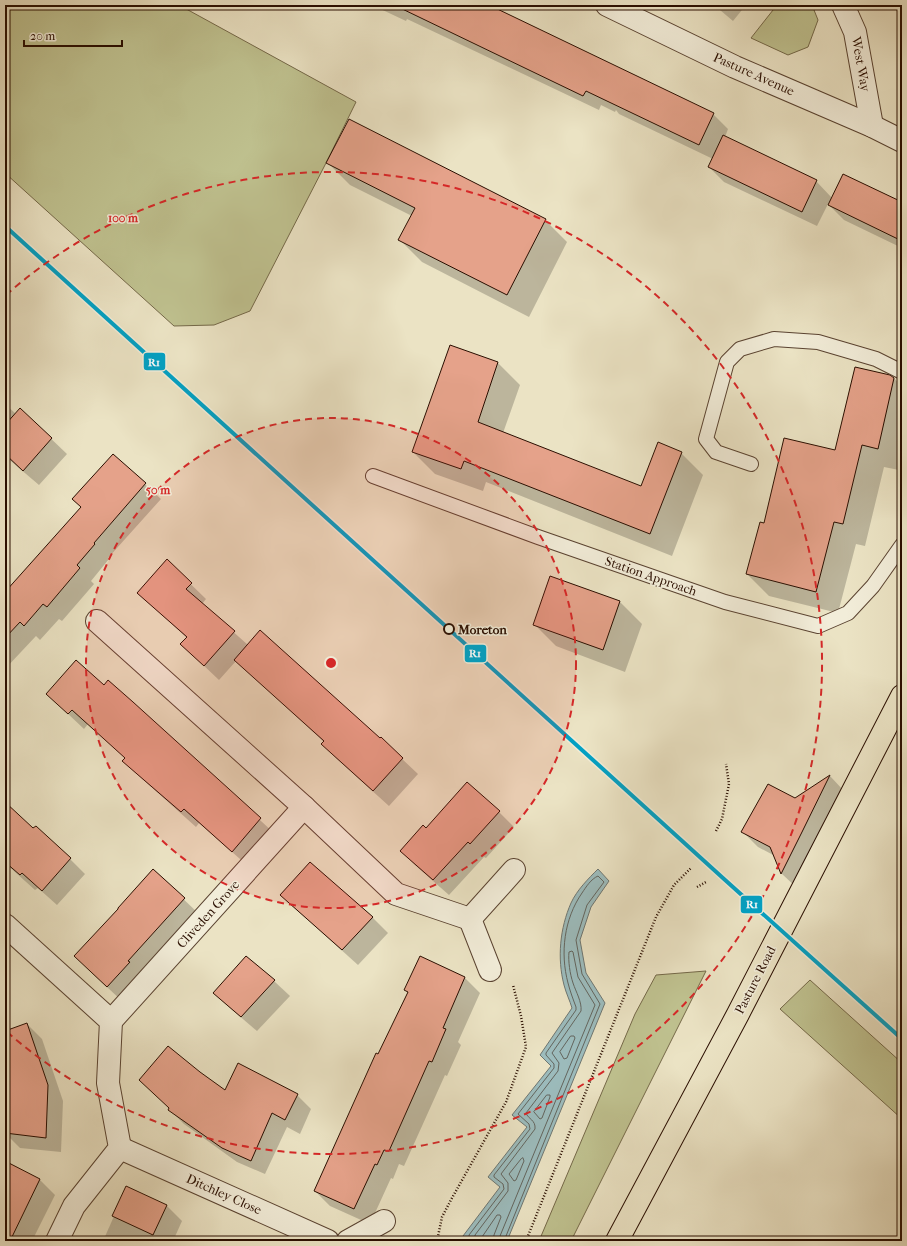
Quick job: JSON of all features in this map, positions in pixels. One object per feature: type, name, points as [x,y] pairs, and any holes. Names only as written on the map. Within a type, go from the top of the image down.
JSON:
[{"type":"main road","name":"Pasture Road","points":[[617,1241],[738,1014],[902,696]]},
{"type":"street","name":"Pasture Avenue","points":[[607,5],[735,66],[872,126],[902,141]]},
{"type":"street","name":"West Way","points":[[843,5],[856,32],[872,126]]},
{"type":"street","points":[[97,621],[304,807],[396,894],[470,919],[490,970]]},
{"type":"street","name":"Cliveden Grove","points":[[111,1021],[304,807]]},
{"type":"street","points":[[470,919],[514,870]]},
{"type":"street","points":[[5,925],[111,1021],[108,1083],[120,1148],[74,1206],[58,1241]]},
{"type":"street","name":"Ditchley Close","points":[[120,1148],[328,1241]]},
{"type":"street","points":[[348,1241],[384,1221]]},
{"type":"lane","points":[[751,464],[716,452],[706,439],[727,362],[740,350],[774,339],[818,342],[876,359],[902,372]]},
{"type":"lane","name":"Station Approach","points":[[373,476],[726,602],[818,626],[848,613],[873,586],[902,545]]},
{"type":"path","points":[[716,831],[722,819],[729,784],[726,764]]},
{"type":"path","points":[[526,1241],[656,917],[674,885],[691,868]]},
{"type":"path","points":[[697,888],[706,882]]},
{"type":"path","points":[[437,1241],[442,1217],[506,1102],[526,1047],[521,1016],[509,974],[490,970]]},
{"type":"green space","points":[[5,5],[179,5],[356,102],[250,311],[214,325],[174,326],[5,173]]},
{"type":"green space","points":[[777,5],[812,5],[818,20],[808,47],[788,55],[751,38]]},
{"type":"green space","points":[[706,971],[571,1241],[539,1241],[635,1014],[656,975]]},
{"type":"green space","points":[[810,980],[902,1063],[902,1119],[780,1009]]},
{"type":"water","points":[[598,869],[609,881],[591,907],[580,940],[586,973],[605,1003],[507,1241],[468,1241],[463,1236],[500,1187],[488,1177],[527,1127],[512,1115],[551,1066],[540,1055],[572,1008],[562,975],[560,954],[562,933],[567,913],[573,898]]},
{"type":"building","points":[[394,5],[489,5],[714,113],[699,145],[586,91],[583,96]]},
{"type":"building","points":[[349,119],[546,219],[507,295],[398,240],[415,208],[326,163]]},
{"type":"building","points":[[723,135],[817,180],[802,212],[708,167]]},
{"type":"building","points":[[843,174],[902,202],[902,241],[828,205]]},
{"type":"building","points":[[450,345],[498,362],[478,422],[641,486],[658,442],[682,452],[650,534],[464,461],[461,469],[412,452]]},
{"type":"building","points":[[855,367],[890,375],[894,378],[878,449],[862,445],[843,524],[834,522],[816,592],[746,574],[760,522],[764,523],[784,438],[835,450]]},
{"type":"building","points":[[20,408],[52,438],[23,471],[5,454],[5,425]]},
{"type":"building","points":[[113,454],[146,483],[94,543],[95,544],[77,565],[80,568],[47,607],[43,604],[24,626],[20,622],[5,638],[5,592],[81,507],[72,499]]},
{"type":"building","points":[[167,559],[192,583],[186,589],[235,631],[204,666],[180,644],[187,637],[137,593]]},
{"type":"building","points":[[550,576],[620,601],[603,650],[533,625]]},
{"type":"building","points":[[260,630],[403,758],[373,791],[321,744],[324,741],[234,660]]},
{"type":"building","points":[[76,660],[104,685],[108,680],[261,818],[232,852],[184,809],[181,812],[122,761],[125,758],[72,710],[68,714],[46,694]]},
{"type":"building","points":[[830,775],[781,874],[770,847],[741,832],[768,784],[795,798]]},
{"type":"building","points":[[467,782],[500,811],[470,844],[468,842],[433,880],[400,851],[423,825],[426,828]]},
{"type":"building","points":[[5,802],[33,828],[36,826],[71,858],[42,891],[22,873],[20,875],[5,862]]},
{"type":"building","points":[[310,862],[373,917],[342,950],[280,895]]},
{"type":"building","points":[[153,869],[185,898],[128,961],[130,962],[107,987],[74,956]]},
{"type":"building","points":[[246,956],[275,980],[241,1017],[213,993]]},
{"type":"building","points":[[420,956],[465,977],[443,1028],[446,1029],[432,1062],[429,1061],[389,1151],[384,1150],[377,1165],[375,1164],[354,1209],[314,1191],[376,1053],[378,1054],[408,992],[404,990]]},
{"type":"building","points":[[27,1023],[48,1085],[46,1138],[5,1133],[5,1031]]},
{"type":"building","points":[[168,1046],[225,1090],[238,1063],[298,1094],[285,1120],[272,1113],[251,1161],[222,1148],[168,1110],[169,1108],[139,1080]]},
{"type":"building","points":[[5,1161],[40,1179],[10,1241],[5,1241]]},
{"type":"building","points":[[126,1186],[167,1205],[153,1235],[112,1216]]},
{"type":"transit line","name":"R1","points":[[5,226],[902,1039]]},
{"type":"place","name":"Moreton","points":[[449,629]]}]
